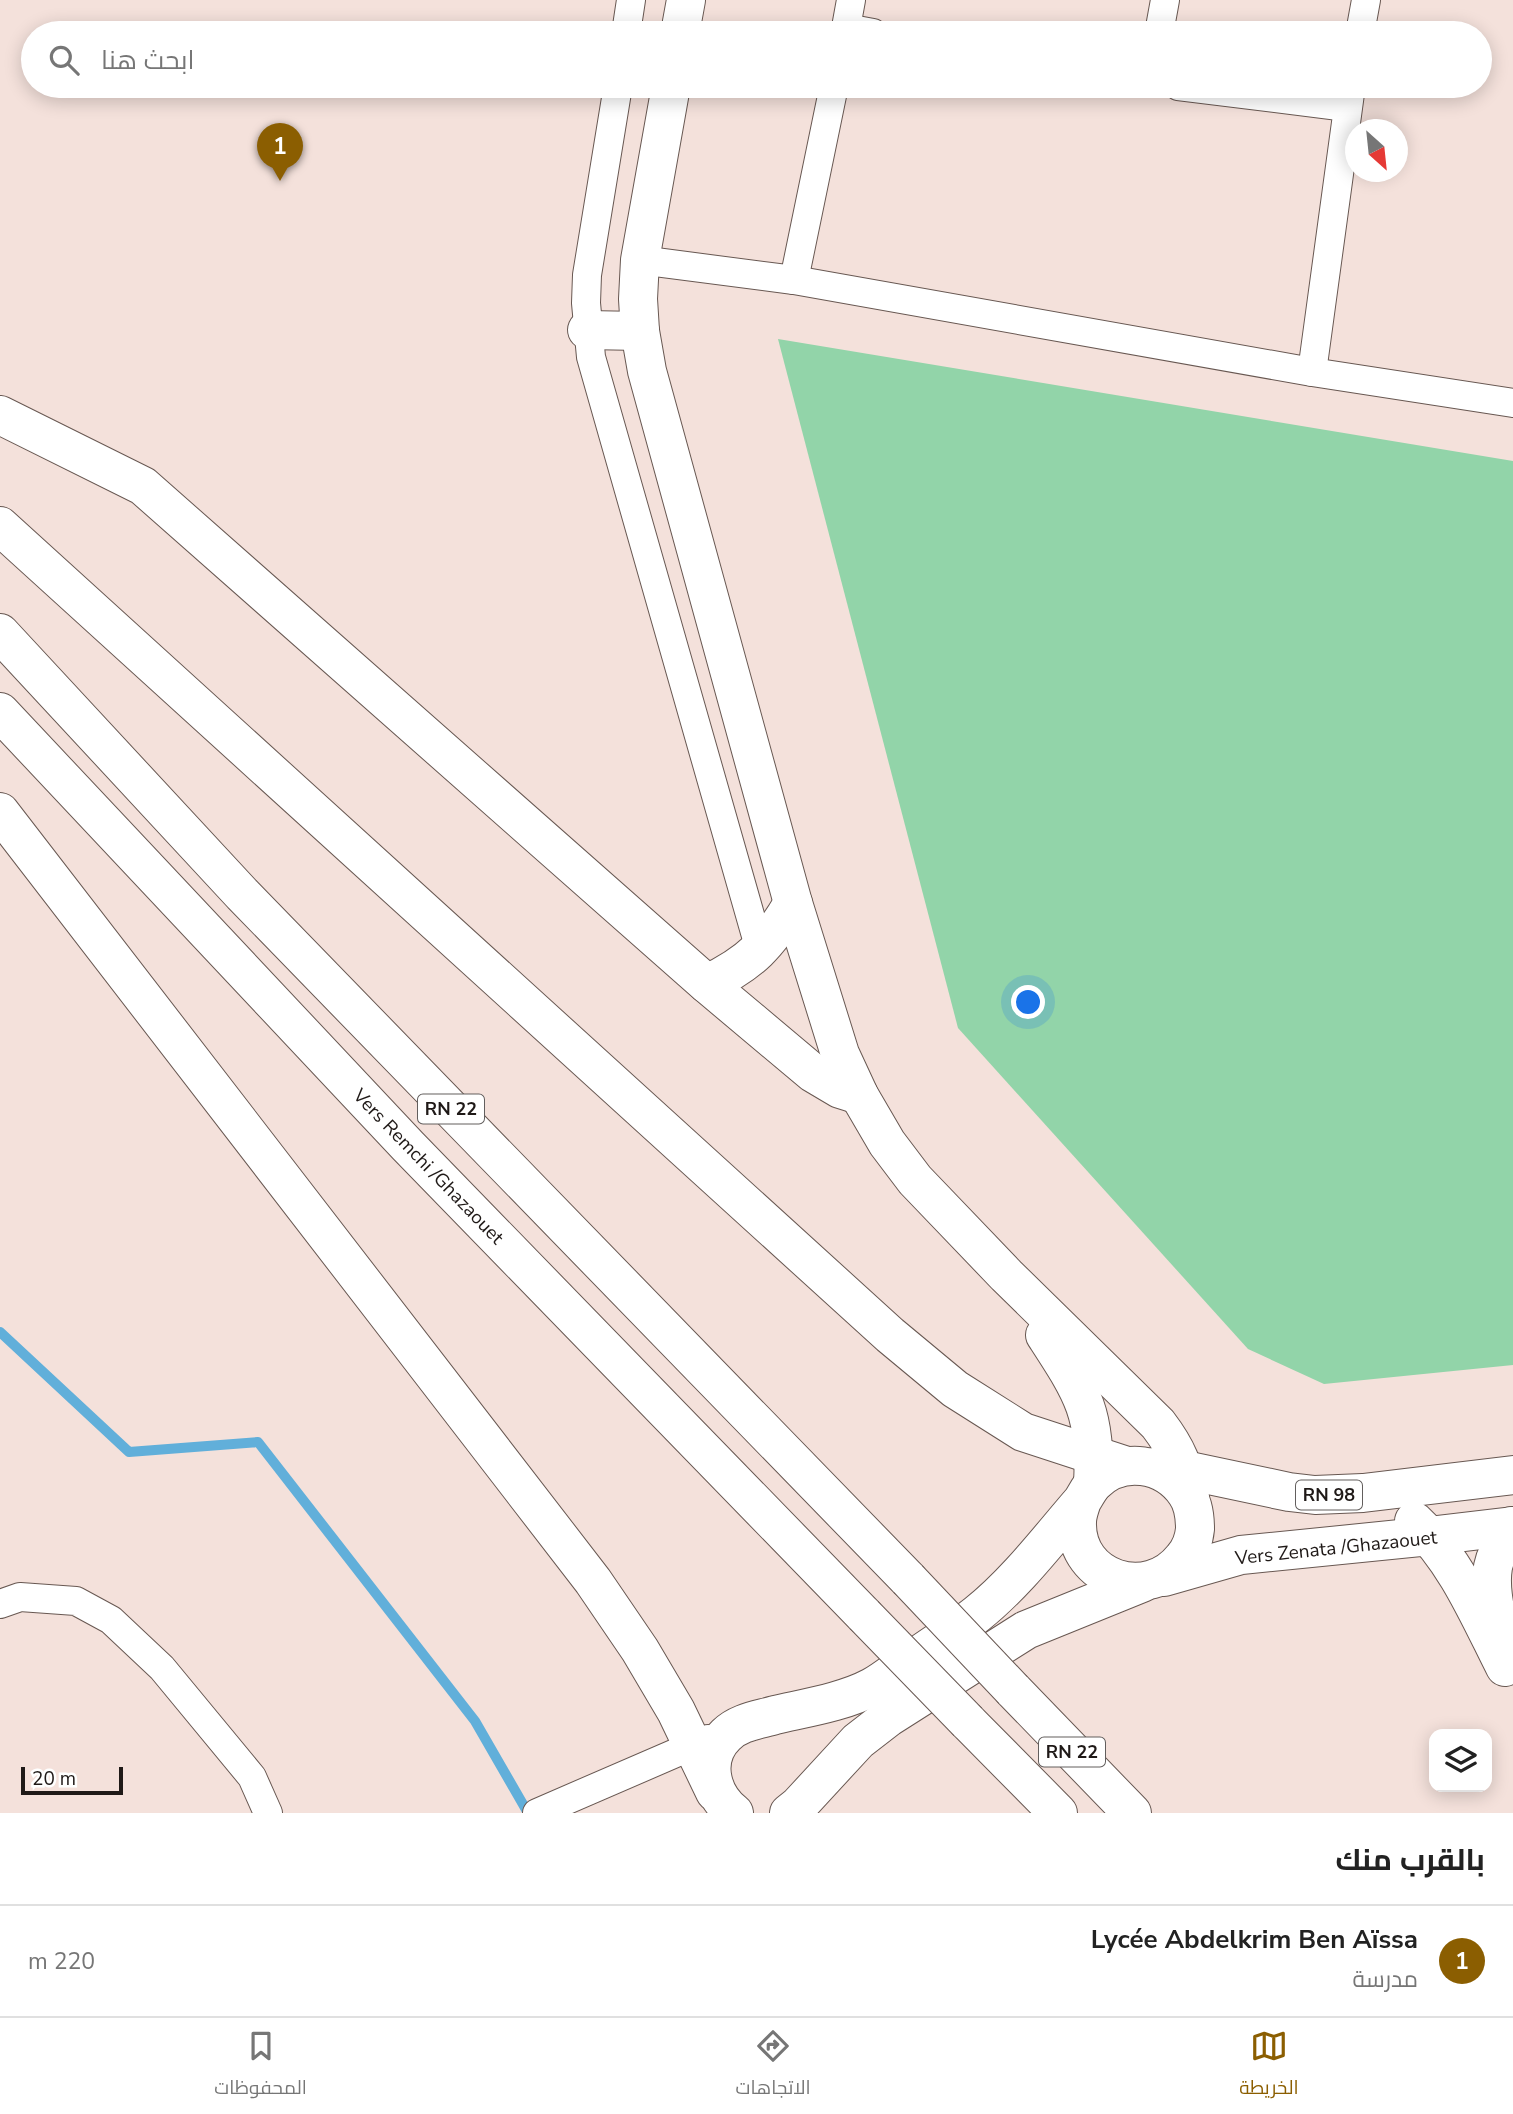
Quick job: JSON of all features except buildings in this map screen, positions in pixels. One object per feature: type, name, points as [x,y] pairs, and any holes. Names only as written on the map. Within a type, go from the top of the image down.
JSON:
[{"type":"main road","points":[[682,21],[685,0]]},
{"type":"main road","points":[[669,98],[640,260],[640,331],[647,371],[793,903],[836,1043],[859,1095],[887,1143],[915,1180],[1006,1275],[1158,1424],[1178,1452],[1195,1516],[1194,1534],[1188,1552],[1177,1567],[1152,1580],[1026,1630],[889,1717],[858,1741],[789,1813]]},
{"type":"main road","points":[[587,330],[640,331]]},
{"type":"main road","points":[[0,415],[143,486],[707,984],[813,1073],[840,1089],[859,1095]]},
{"type":"main road","points":[[0,526],[890,1335],[955,1389],[1023,1432],[1109,1474]]},
{"type":"main road","name":"RN 22","points":[[0,633],[242,894],[1132,1813]]},
{"type":"main road","name":"Vers Remchi /Ghazaouet","points":[[0,712],[408,1146],[1058,1813]]},
{"type":"main road","points":[[0,812],[593,1581],[640,1650],[676,1710],[725,1802]]},
{"type":"main road","points":[[707,984],[744,964],[760,950],[779,928],[793,903]]},
{"type":"main road","points":[[1006,1275],[1076,1382],[1109,1474]]},
{"type":"main road","points":[[1109,1474],[1077,1521],[1079,1541],[1088,1559],[1103,1573],[1121,1581],[1152,1580]]},
{"type":"main road","points":[[725,1802],[711,1777],[716,1748],[725,1735],[737,1726],[832,1701],[872,1687],[977,1614],[1013,1580],[1109,1474]]},
{"type":"main road","name":"RN 98","points":[[1109,1474],[1315,1495],[1363,1493],[1513,1475]]},
{"type":"main road","points":[[1363,1493],[1399,1510],[1430,1536],[1455,1572],[1509,1678]]},
{"type":"main road","points":[[1509,1678],[1493,1594],[1493,1567],[1513,1526]]},
{"type":"main road","name":"Vers Zenata /Ghazaouet","points":[[1152,1580],[1241,1555],[1513,1526]]},
{"type":"street","points":[[628,21],[631,0]]},
{"type":"street","points":[[848,21],[851,0]]},
{"type":"street","points":[[1161,21],[1165,0]]},
{"type":"street","points":[[1362,21],[1366,0]]},
{"type":"street","points":[[616,98],[587,275],[587,330],[598,384],[760,950]]},
{"type":"street","points":[[794,280],[832,98]]},
{"type":"street","points":[[1312,372],[1349,98]]},
{"type":"street","points":[[640,260],[794,280],[1312,372],[1513,403]]},
{"type":"street","points":[[0,1604],[20,1597],[76,1601],[111,1620],[162,1668],[252,1777],[268,1813]]},
{"type":"street","points":[[537,1813],[737,1726]]},
{"type":"green space","points":[[778,339],[1513,461],[1513,1365],[1324,1384],[1248,1349],[958,1028]]},
{"type":"waterway","points":[[0,1332],[129,1452],[258,1442],[475,1721],[528,1813]]},
{"type":"place","name":"Lycée Abdelkrim Ben Aïssa","points":[[280,181]]}]
